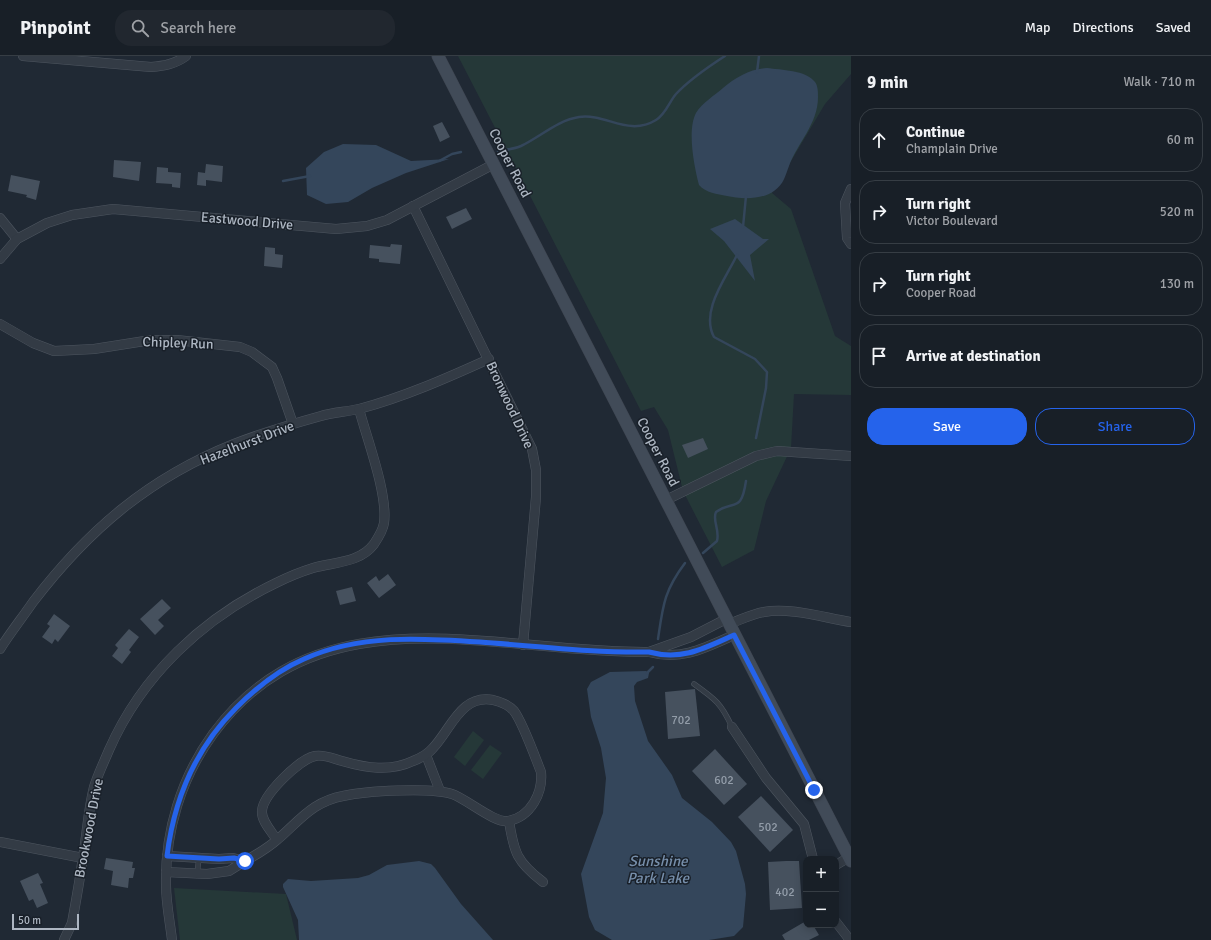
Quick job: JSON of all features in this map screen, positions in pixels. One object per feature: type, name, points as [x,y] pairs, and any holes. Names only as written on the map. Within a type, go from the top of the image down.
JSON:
[{"type":"street","points":[[23,56],[151,67],[164,66],[178,62],[186,56]]},
{"type":"street","name":"Cooper Road","points":[[438,56],[850,858]]},
{"type":"street","name":"Eastwood Drive","points":[[0,259],[16,239],[47,223],[72,215],[113,209],[336,229],[373,224],[387,220],[494,164]]},
{"type":"street","points":[[851,189],[845,203],[847,238],[851,244]]},
{"type":"street","name":"Bronwood Drive","points":[[413,206],[532,449],[536,470],[536,497],[523,645]]},
{"type":"street","points":[[0,218],[16,239]]},
{"type":"street","name":"Chipley Run","points":[[0,324],[33,343],[54,351],[94,349],[151,340],[177,340],[240,347],[252,352],[272,367],[278,378],[293,424]]},
{"type":"street","name":"Hazelhurst Drive","points":[[0,649],[57,570],[90,535],[115,513],[164,479],[202,458],[235,444],[293,424],[322,416],[359,409],[414,391],[489,359]]},
{"type":"street","name":"Brookwood Drive","points":[[64,940],[72,923],[90,808],[99,774],[116,735],[142,692],[166,663],[185,644],[220,616],[253,594],[298,573],[354,558],[365,553],[373,545],[384,525],[385,511],[383,496],[359,409]]},
{"type":"street","points":[[666,500],[756,456],[777,451],[851,456]]},
{"type":"street","points":[[649,652],[690,637],[730,626],[758,613],[772,611],[793,612],[851,622]]},
{"type":"street","points":[[172,940],[166,887],[166,872],[167,856],[177,804],[199,755],[227,717],[258,688],[283,669],[305,658],[325,651],[372,641],[429,638],[649,652],[664,656],[684,654],[701,650],[730,626]]},
{"type":"street","points":[[166,872],[198,874],[229,871],[278,840],[307,812],[330,799],[360,794],[426,790],[440,791],[466,800],[496,819],[509,821],[531,807],[538,796],[542,783],[541,772],[516,715],[510,708],[503,703],[491,700],[475,701],[468,704],[457,714],[437,744],[426,755],[402,764],[379,768],[356,765],[320,756],[305,760],[273,790],[263,808],[263,816],[278,840]]},
{"type":"street","points":[[732,727],[766,778],[804,824],[812,856]]},
{"type":"street","points":[[426,755],[440,791]]},
{"type":"street","points":[[509,821],[515,850],[526,868],[543,882]]},
{"type":"street","points":[[0,842],[83,858]]},
{"type":"street","points":[[167,856],[234,858],[245,861]]},
{"type":"street","points":[[839,864],[850,858]]},
{"type":"street","points":[[839,926],[850,940]]},
{"type":"lane","points":[[694,684],[715,699],[724,708],[732,727]]},
{"type":"lane","points":[[198,874],[199,858]]},
{"type":"shaded area","points":[[458,56],[851,56],[851,74],[825,104],[772,193],[791,209],[835,336],[851,346],[851,395],[794,394],[791,448],[766,501],[754,550],[722,567],[683,491],[668,430],[654,407],[641,411]]},
{"type":"shaded area","points":[[473,731],[484,740],[465,766],[454,757]]},
{"type":"shaded area","points":[[490,745],[502,753],[483,779],[471,770]]},
{"type":"shaded area","points":[[174,888],[286,894],[297,940],[180,940]]},
{"type":"water","points":[[767,68],[793,71],[806,75],[815,82],[818,89],[815,116],[793,157],[784,180],[774,191],[757,197],[732,197],[705,190],[699,185],[692,148],[693,120],[696,113],[705,103],[733,80],[749,72]]},
{"type":"water","points":[[343,144],[376,145],[411,161],[449,159],[406,173],[372,188],[348,202],[326,204],[307,195],[306,168],[324,152]]},
{"type":"water","points":[[735,219],[763,239],[769,239],[750,255],[755,281],[724,241],[710,229]]},
{"type":"water","name":"Sunshine Park Lake","points":[[646,671],[649,673],[648,678],[637,682],[634,686],[635,701],[648,741],[672,775],[682,798],[712,822],[731,842],[736,851],[745,884],[746,894],[743,927],[734,936],[709,940],[612,940],[595,930],[589,917],[581,874],[603,813],[606,778],[601,748],[591,717],[587,689],[591,682],[610,672]]},
{"type":"water","points":[[419,861],[431,864],[435,868],[461,904],[493,940],[299,940],[298,920],[283,887],[283,884],[288,879],[311,881],[358,878],[369,875],[387,865]]},
{"type":"building","points":[[442,122],[450,137],[440,142],[433,126]]},
{"type":"building","points":[[114,160],[141,162],[139,181],[113,177]]},
{"type":"building","points":[[206,164],[223,166],[222,182],[206,180],[206,186],[197,185],[198,172],[205,173]]},
{"type":"building","points":[[157,167],[168,168],[168,172],[181,173],[180,188],[172,187],[172,184],[156,183]]},
{"type":"building","points":[[11,175],[40,181],[36,200],[26,197],[27,195],[8,191]]},
{"type":"building","points":[[466,208],[472,219],[452,229],[446,217]]},
{"type":"building","points":[[391,244],[402,245],[400,264],[379,262],[379,259],[369,258],[370,245],[390,247]]},
{"type":"building","points":[[265,247],[275,248],[275,254],[283,255],[282,268],[264,266]]},
{"type":"building","points":[[703,438],[708,449],[688,458],[682,445]]},
{"type":"building","points":[[388,574],[396,585],[379,598],[367,583],[376,576],[379,581]]},
{"type":"building","points":[[352,587],[356,601],[340,605],[336,591]]},
{"type":"building","points":[[162,599],[171,608],[158,620],[164,626],[155,635],[140,619]]},
{"type":"building","points":[[54,614],[70,626],[58,642],[55,639],[52,644],[42,637],[50,626],[47,624]]},
{"type":"building","points":[[129,629],[139,637],[129,650],[131,652],[122,664],[112,656],[118,648],[115,645]]},
{"type":"building","points":[[695,689],[700,736],[668,739],[665,692]]},
{"type":"building","points":[[715,749],[747,784],[724,805],[692,771]]},
{"type":"building","points":[[761,796],[793,830],[770,852],[738,817]]},
{"type":"building","points":[[106,858],[133,862],[132,868],[135,868],[133,878],[129,878],[128,888],[111,885],[113,871],[104,869]]},
{"type":"building","points":[[799,861],[802,908],[770,910],[768,862]]},
{"type":"building","points":[[38,873],[43,883],[40,884],[48,903],[37,908],[33,899],[29,901],[20,881]]},
{"type":"building","points":[[803,923],[803,928],[815,928],[819,935],[809,940],[785,940],[782,935]]},
{"type":"waterway","points":[[498,151],[513,149],[521,146],[556,125],[579,117],[598,118],[626,125],[646,125],[656,120],[665,111],[676,94],[687,83],[725,56]]},
{"type":"waterway","points":[[757,72],[759,56]]},
{"type":"waterway","points":[[439,161],[452,154],[461,152]]},
{"type":"waterway","points":[[283,181],[310,176]]},
{"type":"waterway","points":[[743,227],[746,196]]},
{"type":"waterway","points":[[737,255],[721,284],[712,306],[710,316],[711,327],[714,337],[755,359],[767,372],[766,388],[756,438]]},
{"type":"waterway","points":[[703,553],[717,541],[718,533],[715,518],[716,512],[722,508],[739,502],[742,498],[746,481]]},
{"type":"waterway","points":[[658,639],[663,607],[669,590],[685,563]]},
{"type":"waterway","points":[[647,673],[653,667]]},
{"type":"route","points":[[245,861],[234,858],[219,859],[167,856],[175,810],[185,782],[199,755],[217,729],[243,700],[283,669],[305,658],[325,651],[372,641],[429,638],[634,653],[649,652],[664,656],[673,656],[701,650],[734,635],[814,790]]}]
